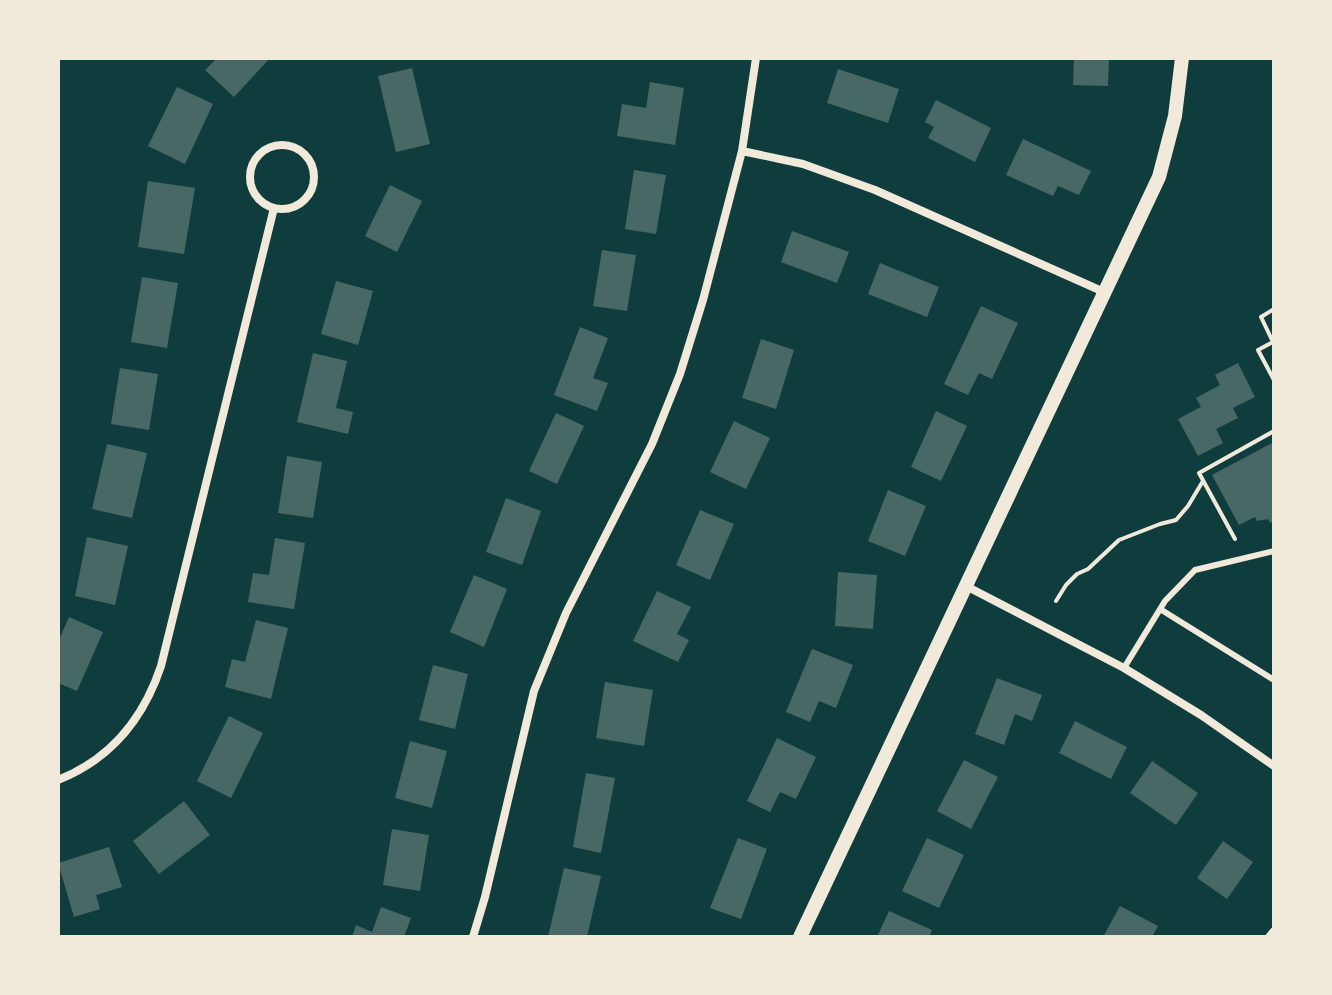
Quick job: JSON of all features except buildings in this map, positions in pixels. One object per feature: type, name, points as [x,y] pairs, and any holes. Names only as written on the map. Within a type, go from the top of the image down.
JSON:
[{"type":"street","points":[[473,937],[534,691],[566,613],[652,444],[680,374],[742,151],[756,58]]},
{"type":"street","points":[[800,937],[1159,177],[1175,116],[1182,58]]},
{"type":"street","points":[[292,147],[309,161],[313,170],[312,188],[308,196],[293,207],[274,208],[265,204],[253,190],[251,172],[254,163],[267,149],[292,147]]},
{"type":"street","points":[[742,151],[803,164],[875,190],[1104,292]]},
{"type":"street","points":[[58,780],[98,760],[119,741],[152,693],[274,208]]},
{"type":"street","points":[[966,586],[1124,668],[1201,715],[1274,766]]},
{"type":"street","points":[[1269,937],[1274,931]]},
{"type":"lane","points":[[1124,668],[1165,601],[1195,570],[1274,551]]},
{"type":"lane","points":[[1160,609],[1274,680]]},
{"type":"path","points":[[1274,309],[1261,317],[1273,342],[1258,350],[1274,380]]},
{"type":"path","points":[[1235,539],[1199,473],[1274,431]]},
{"type":"path","points":[[1056,601],[1077,574],[1088,569],[1119,540],[1176,520],[1203,481]]}]
